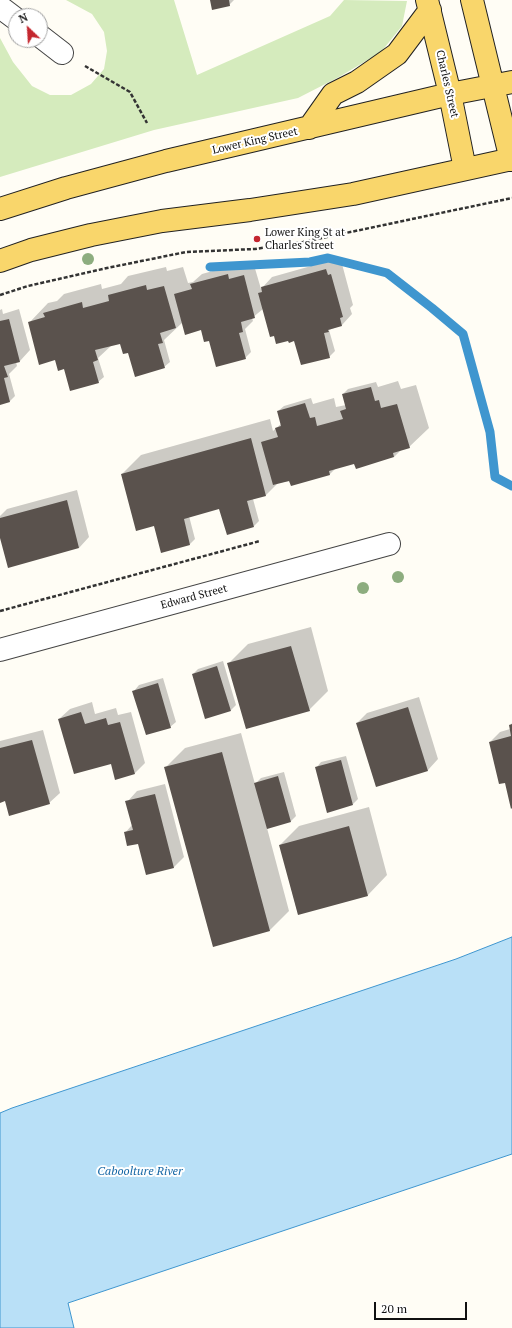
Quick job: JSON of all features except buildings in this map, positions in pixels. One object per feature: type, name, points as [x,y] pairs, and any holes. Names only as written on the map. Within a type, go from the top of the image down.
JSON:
[{"type":"main road","points":[[0,261],[31,250],[162,221],[250,210],[353,194],[512,160],[503,84],[472,0]]},
{"type":"main road","points":[[309,128],[333,94],[357,82],[397,54],[428,5]]},
{"type":"main road","name":"Charles Street","points":[[428,5],[450,94],[465,169]]},
{"type":"main road","name":"Lower King Street","points":[[0,209],[66,188],[166,161],[450,94],[503,84]]},
{"type":"street","points":[[48,42],[62,53]]},
{"type":"street","name":"Edward Street","points":[[0,650],[389,544]]},
{"type":"path","points":[[62,53],[130,92],[147,123]]},
{"type":"path","points":[[0,295],[28,286],[186,252],[255,249],[303,242],[512,198]]},
{"type":"path","points":[[0,611],[260,541]]},
{"type":"green space","points":[[66,0],[174,0],[197,75],[330,16],[344,0],[407,1],[402,26],[381,52],[339,77],[298,98],[154,130],[0,177],[0,38],[13,62],[32,86],[50,95],[71,95],[91,84],[104,69],[107,51],[104,32],[92,14]]},
{"type":"water","name":"Caboolture River","points":[[512,937],[512,1154],[68,1303],[74,1328],[0,1328],[0,1113],[456,959]]},
{"type":"waterway","points":[[210,267],[310,262],[328,258],[387,273],[463,334],[490,432],[495,477],[512,486]]},
{"type":"place","name":"Lower King St at Charles Street","points":[[257,239]]}]
